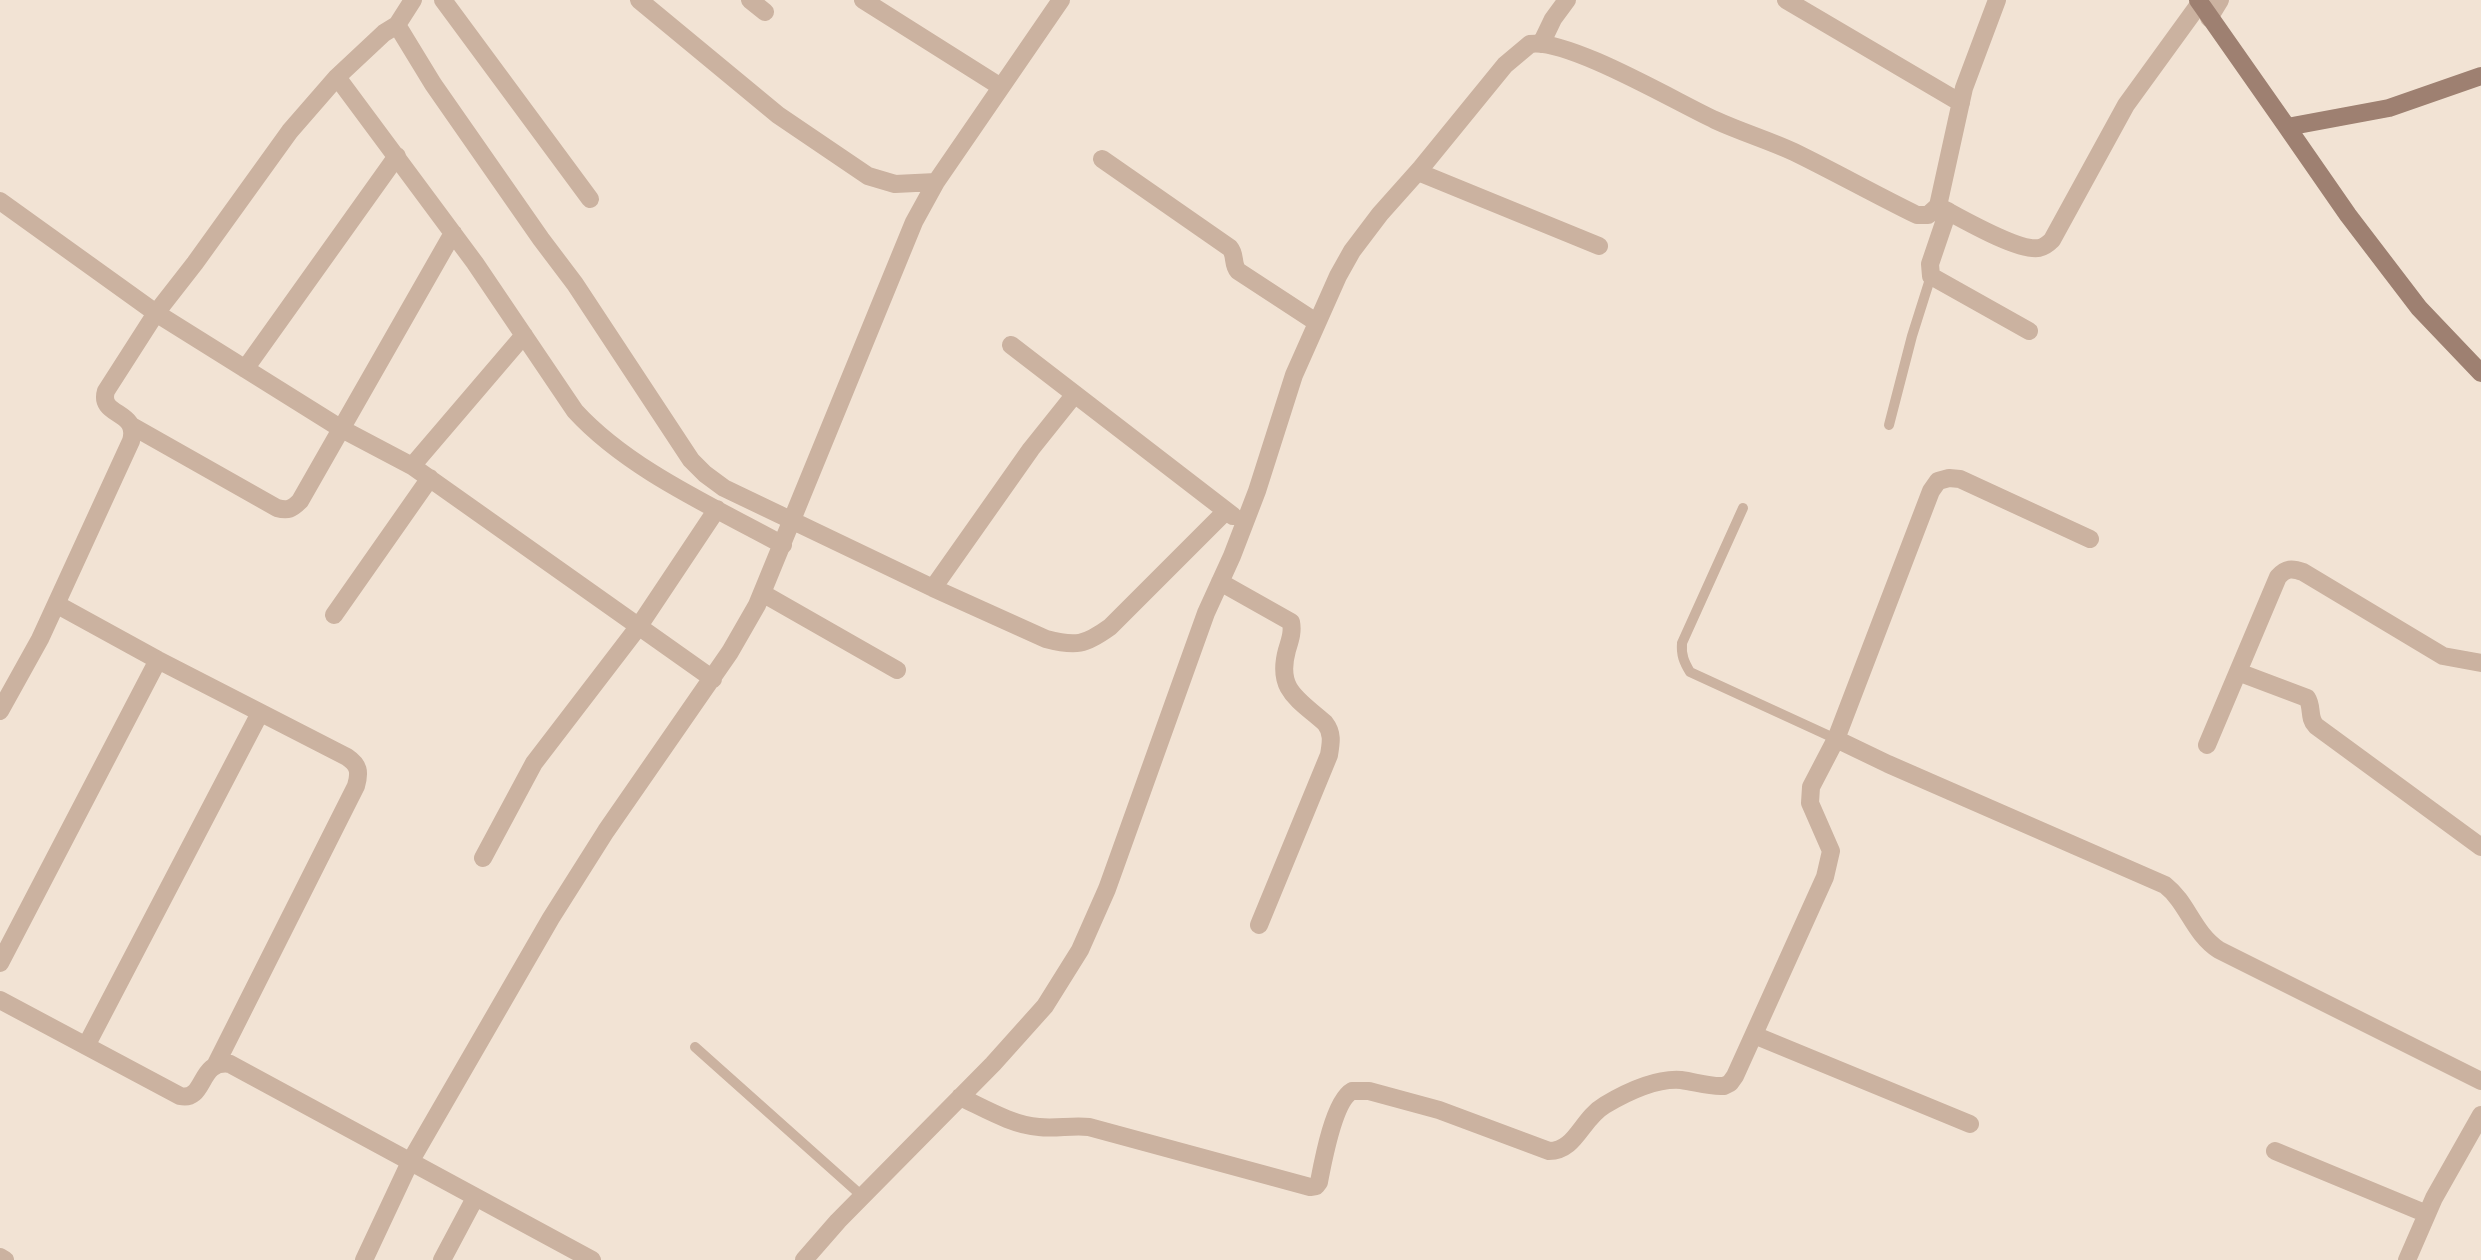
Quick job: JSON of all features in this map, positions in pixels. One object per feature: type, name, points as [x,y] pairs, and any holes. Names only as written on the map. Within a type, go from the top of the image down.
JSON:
[{"type":"main road","points":[[2202,7],[2348,215],[2419,308],[2481,373]]},
{"type":"main road","points":[[2287,127],[2389,108],[2481,76]]},
{"type":"street","points":[[413,0],[391,29],[337,77],[290,131],[156,313],[104,395],[108,406],[132,426],[277,508],[286,510],[294,507],[300,501],[453,233]]},
{"type":"street","points":[[443,0],[590,199]]},
{"type":"street","points":[[639,0],[778,114],[868,176],[895,184],[936,182]]},
{"type":"street","points":[[750,0],[765,12]]},
{"type":"street","points":[[863,0],[1001,87]]},
{"type":"street","points":[[364,1260],[410,1162],[551,918],[606,831],[730,652],[762,593],[914,222],[936,182],[1061,0]]},
{"type":"street","points":[[1546,0],[1553,19]]},
{"type":"street","points":[[1541,44],[1553,19],[1567,0]]},
{"type":"street","points":[[1786,0],[1961,103]]},
{"type":"street","points":[[1997,0],[1972,63],[1961,103],[1943,209],[1930,264],[1931,276],[2029,331]]},
{"type":"street","points":[[337,77],[453,233],[575,411],[594,431],[672,484],[718,509],[788,532],[933,588],[1046,639],[1080,644],[1093,640],[1110,627],[1234,517],[1259,484],[1284,401],[1316,322],[1352,251],[1510,60],[1530,44],[1541,44],[1574,53],[1620,72],[1718,122],[1796,153],[1917,215],[1928,215],[1943,209],[2016,245],[2034,249],[2042,248],[2052,240],[2126,105],[2202,7],[2220,0]]},
{"type":"street","points":[[391,29],[575,284],[691,460],[705,474],[788,532]]},
{"type":"street","points":[[245,369],[397,156]]},
{"type":"street","points":[[1102,159],[1230,248],[1238,271],[1316,322]]},
{"type":"street","points":[[1418,172],[1599,246]]},
{"type":"street","points":[[0,201],[156,313],[340,428],[430,478],[713,678]]},
{"type":"street","points":[[412,466],[524,335]]},
{"type":"street","points":[[1011,345],[1234,517]]},
{"type":"street","points":[[933,588],[1031,449],[1075,394]]},
{"type":"street","points":[[0,711],[40,639],[131,441],[132,426]]},
{"type":"street","points":[[334,615],[430,478]]},
{"type":"street","points":[[960,1097],[1024,1125],[1039,1128],[1069,1125],[1089,1128],[1310,1187],[1319,1182],[1343,1100],[1352,1091],[1369,1091],[1439,1110],[1549,1151],[1559,1151],[1567,1147],[1595,1110],[1631,1091],[1665,1080],[1682,1080],[1714,1087],[1730,1083],[1754,1035],[1830,861],[1831,851],[1809,796],[1814,779],[1836,739],[1927,503],[1938,481],[1960,479],[2090,539]]},
{"type":"street","points":[[483,858],[534,763],[639,626],[718,509]]},
{"type":"street","points":[[804,1260],[1045,1006],[1080,950],[1107,889],[1206,613],[1220,582],[1234,517]]},
{"type":"street","points":[[2207,745],[2278,577],[2291,568],[2303,572],[2443,656],[2481,663]]},
{"type":"street","points":[[1220,582],[1291,622],[1292,631],[1283,668],[1285,683],[1290,692],[1329,728],[1331,742],[1329,755],[1259,925]]},
{"type":"street","points":[[762,593],[897,670]]},
{"type":"street","points":[[56,604],[347,757],[355,763],[359,771],[359,778],[216,1064]]},
{"type":"street","points":[[0,963],[158,660]]},
{"type":"street","points":[[2238,672],[2306,698],[2310,704],[2312,723],[2481,847]]},
{"type":"street","points":[[86,1046],[260,713]]},
{"type":"street","points":[[1836,739],[2165,885],[2207,942],[2219,950],[2481,1080]]},
{"type":"street","points":[[0,1000],[186,1098],[193,1095],[211,1067],[216,1064],[230,1064],[587,1259]]},
{"type":"street","points":[[1754,1035],[1970,1124]]},
{"type":"street","points":[[2407,1260],[2427,1214],[2481,1115]]},
{"type":"street","points":[[2275,1151],[2427,1214]]},
{"type":"street","points":[[442,1260],[475,1198]]},
{"type":"street","points":[[0,1257],[5,1260]]},
{"type":"lane","points":[[1889,425],[1931,276]]},
{"type":"lane","points":[[1742,508],[1682,643],[1681,653],[1685,664],[1690,672],[1836,739]]},
{"type":"lane","points":[[695,1047],[862,1196]]}]
